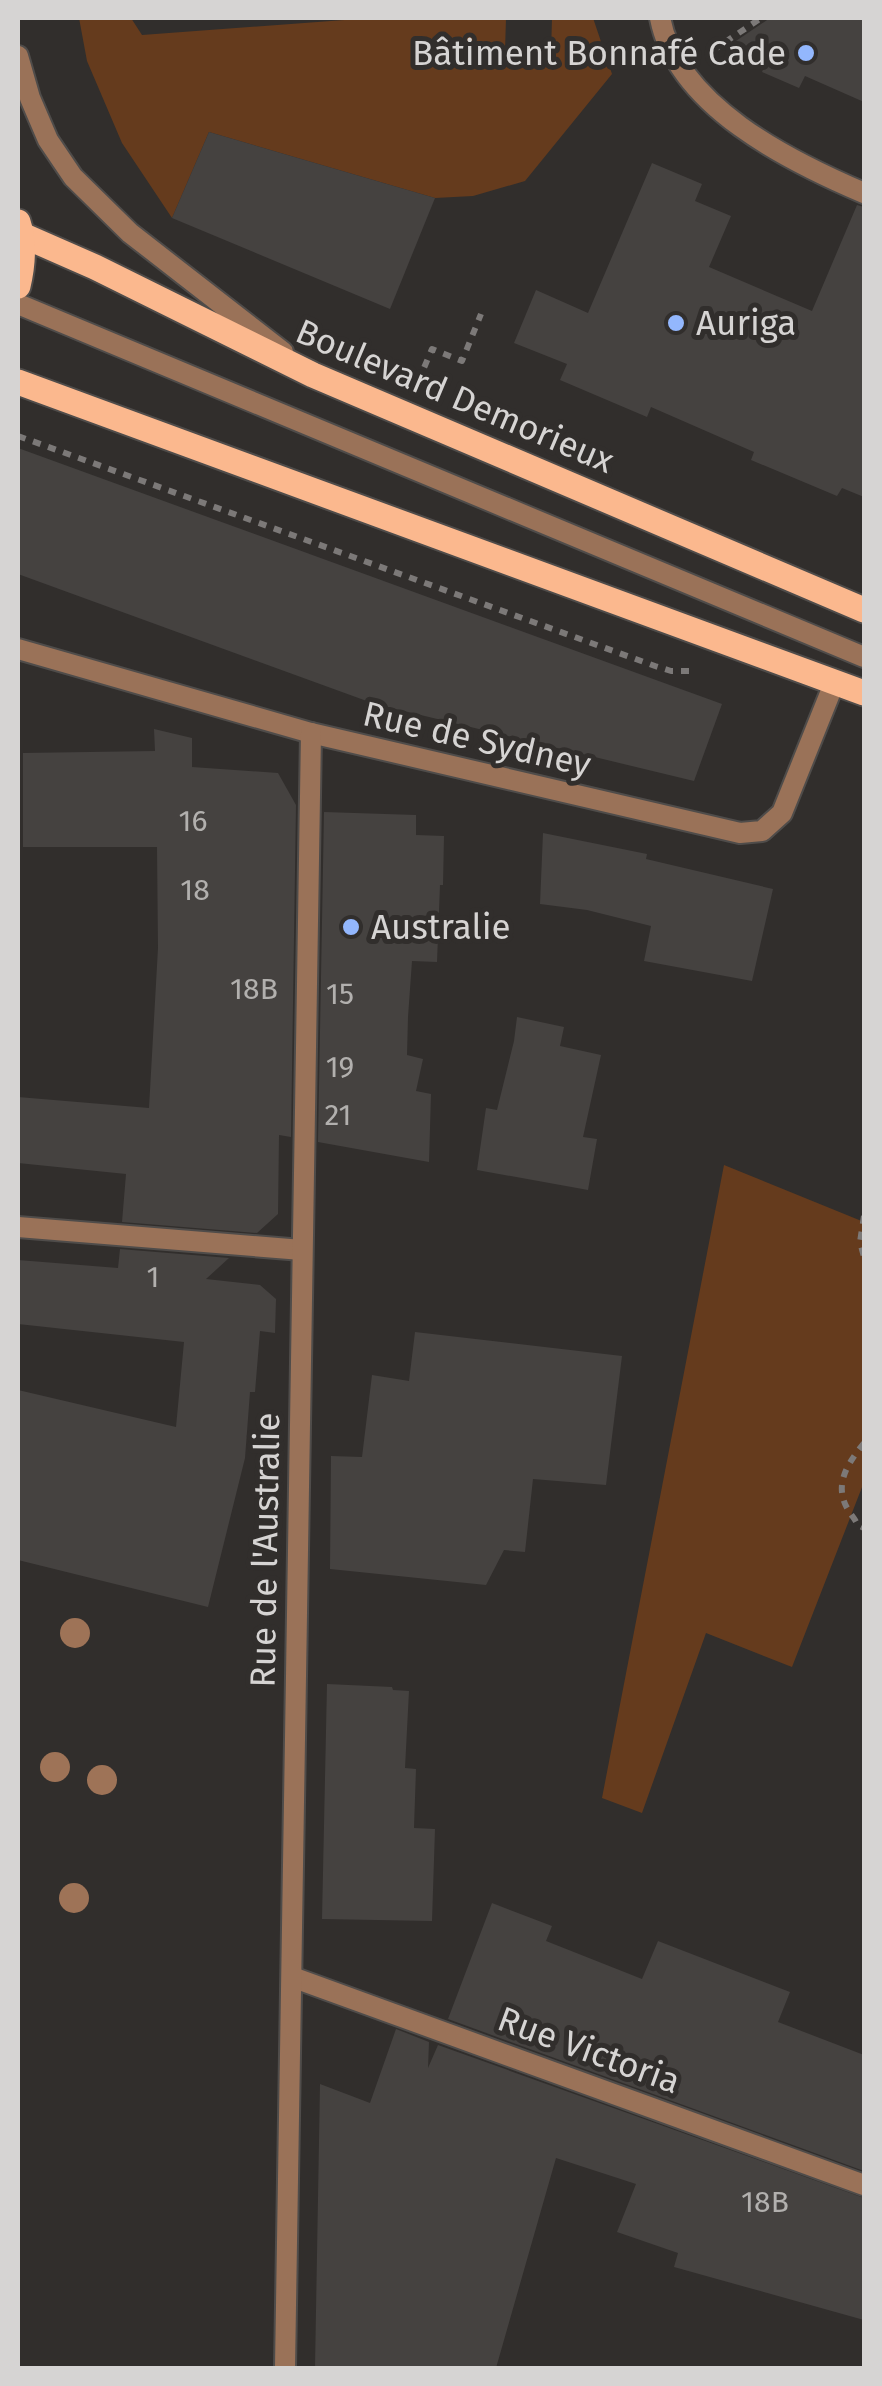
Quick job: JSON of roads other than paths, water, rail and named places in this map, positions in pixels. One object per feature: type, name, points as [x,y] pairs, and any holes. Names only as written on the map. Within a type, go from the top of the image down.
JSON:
[{"type":"main road","name":"Boulevard Demorieux","points":[[20,228],[314,375],[864,610]]},
{"type":"main road","points":[[18,286],[22,268],[20,228]]},
{"type":"main road","points":[[18,382],[864,692]]},
{"type":"street","points":[[660,18],[671,52],[712,102],[779,152],[864,193]]},
{"type":"street","points":[[18,56],[48,140],[73,177],[130,233],[314,375]]},
{"type":"street","points":[[18,304],[864,657]]},
{"type":"street","name":"Rue de Sydney","points":[[18,649],[310,734],[740,833],[762,831],[782,813],[835,681]]},
{"type":"street","name":"Rue de l'Australie","points":[[286,2368],[310,734]]},
{"type":"street","points":[[18,1227],[302,1250]]},
{"type":"street","name":"Rue Victoria","points":[[292,1977],[864,2185]]},
{"type":"place","name":"Bâtiment Bonnafé Cade","points":[[806,53]]},
{"type":"place","name":"Auriga","points":[[676,323]]},
{"type":"place","name":"Australie","points":[[351,927]]}]
